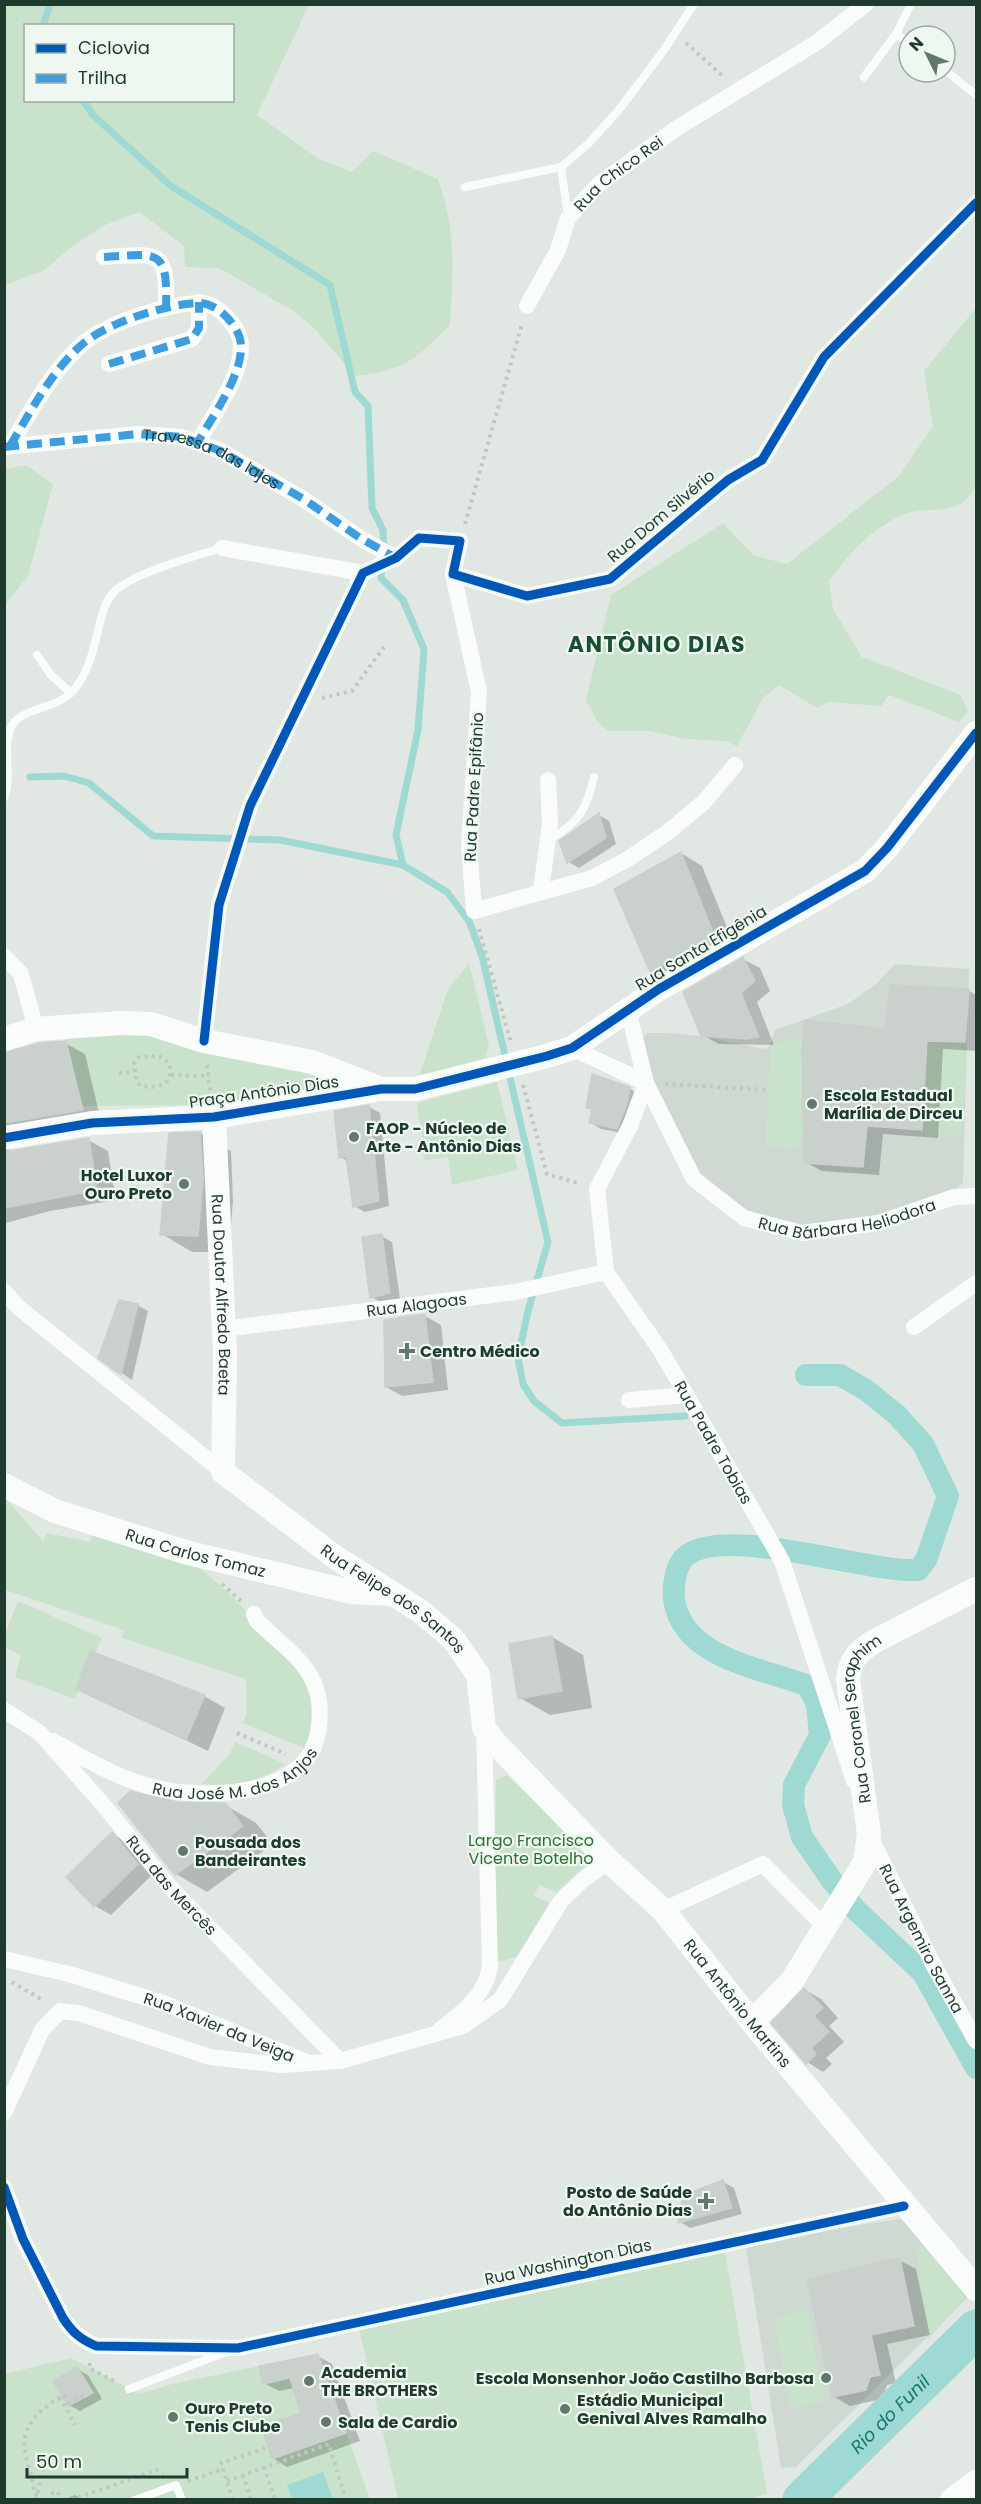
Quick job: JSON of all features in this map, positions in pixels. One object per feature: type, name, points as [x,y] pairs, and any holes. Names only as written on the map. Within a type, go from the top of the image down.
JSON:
[{"type":"street","name":"Rua Chico Rei","points":[[527,306],[558,250],[568,218],[599,184],[631,159],[816,43],[866,4]]},
{"type":"street","name":"Rua Dom Silvério","points":[[453,574],[527,596],[610,579],[728,480],[762,460],[824,357],[976,203]]},
{"type":"street","points":[[104,256],[148,255],[157,258],[166,272],[166,308]]},
{"type":"street","points":[[109,364],[192,339],[199,328],[199,302]]},
{"type":"street","points":[[7,446],[39,399],[83,343],[103,329],[166,308],[199,302],[224,315],[237,326],[242,347],[236,370],[198,442]]},
{"type":"street","name":"Travessa das lajes","points":[[7,446],[138,434],[182,437],[221,451],[295,494],[360,538],[396,558]]},
{"type":"street","points":[[222,548],[363,573],[396,558],[419,538],[460,541],[453,574]]},
{"type":"street","points":[[204,1041],[219,904],[250,806],[363,573]]},
{"type":"street","name":"Rua Padre Epifânio","points":[[453,574],[479,692],[469,845],[474,911],[542,890],[565,887],[592,878],[668,832],[704,802],[735,765]]},
{"type":"street","name":"Rua Santa Efigênia","points":[[381,1089],[415,1089],[572,1048],[669,983],[865,871],[888,848],[974,739]]},
{"type":"street","points":[[542,890],[551,808],[548,780]]},
{"type":"street","points":[[4,956],[21,974],[36,1029]]},
{"type":"street","name":"Rua Bárbara Heliodora","points":[[628,1010],[646,1083],[694,1179],[744,1218],[802,1233],[878,1223],[954,1197],[976,1196]]},
{"type":"street","name":"Praça Antônio Dias","points":[[4,1040],[36,1029],[120,1023],[151,1024],[204,1041],[312,1062],[381,1089]]},
{"type":"street","points":[[572,1048],[646,1083]]},
{"type":"street","name":"Rua Padre Tobias","points":[[646,1083],[630,1126],[597,1190],[606,1272],[661,1351],[782,1561],[866,1824]]},
{"type":"street","name":"Praça Antônio Dias","points":[[4,1138],[79,1125],[214,1117],[381,1089]]},
{"type":"street","name":"Rua Doutor Alfredo Baeta","points":[[214,1117],[224,1329],[223,1472]]},
{"type":"street","name":"Rua Alagoas","points":[[224,1329],[515,1292],[606,1272]]},
{"type":"street","points":[[914,1327],[976,1283]]},
{"type":"street","name":"Rua Felipe dos Santos","points":[[4,1292],[18,1307],[223,1472],[335,1557],[420,1611],[465,1652],[478,1675],[484,1728],[490,1967],[486,1983],[478,1997],[435,2034]]},
{"type":"street","points":[[629,1400],[686,1395]]},
{"type":"street","name":"Rua Carlos Tomaz","points":[[4,1485],[56,1511],[185,1552],[351,1592],[393,1594]]},
{"type":"street","name":"Rua Coronel Seraphim","points":[[752,2022],[792,1981],[865,1862],[866,1824],[848,1679],[849,1665],[857,1653],[873,1642],[976,1588]]},
{"type":"street","name":"Rua José M. dos Anjos","points":[[40,1733],[108,1772],[136,1782],[178,1792],[232,1793],[253,1790],[306,1763],[318,1734],[319,1704],[316,1690],[303,1666],[257,1621],[254,1614]]},
{"type":"street","name":"Rua das Mercês","points":[[4,1710],[40,1733],[106,1808],[170,1887],[340,2061]]},
{"type":"street","name":"Rua Antônio Martins","points":[[484,1728],[498,1746],[609,1861],[663,1911],[904,2206],[976,2289]]},
{"type":"street","name":"Rua Argemiro Sanna","points":[[866,1824],[934,1966],[976,2041]]},
{"type":"street","name":"Rua Xavier da Veiga","points":[[4,1959],[69,1974],[164,2003],[311,2064],[340,2061],[464,2026],[500,2000],[561,1901],[584,1879],[609,1861]]},
{"type":"street","points":[[663,1911],[763,1864],[825,1927]]},
{"type":"street","points":[[4,2113],[42,2030],[60,2011],[79,2013],[210,2057],[259,2064],[311,2064]]},
{"type":"street","points":[[4,2187],[23,2239],[63,2318],[71,2331],[82,2340],[96,2346],[238,2348]]},
{"type":"street","name":"Rua Washington Dias","points":[[238,2348],[904,2206]]},
{"type":"street","points":[[952,2499],[976,2482]]},
{"type":"lane","points":[[465,187],[561,167],[588,144],[618,111],[694,4]]},
{"type":"lane","points":[[864,77],[896,34],[911,4]]},
{"type":"lane","points":[[957,80],[976,95]]},
{"type":"lane","points":[[561,167],[568,218]]},
{"type":"lane","points":[[4,798],[8,779],[8,733],[12,724],[23,715],[47,708],[71,693],[87,668],[100,620],[114,592],[136,578],[222,548]]},
{"type":"lane","points":[[37,655],[51,675],[71,693]]},
{"type":"lane","points":[[548,840],[578,820],[589,800],[594,777]]},
{"type":"lane","name":"Rua Washington Dias","points":[[129,2389],[238,2348]]},
{"type":"lane","points":[[135,2499],[176,2485],[182,2499]]},
{"type":"path","points":[[677,30],[692,51],[724,76],[734,94]]},
{"type":"path","points":[[460,541],[527,306]]},
{"type":"path","points":[[301,702],[352,692],[384,647]]},
{"type":"path","points":[[204,1041],[214,1117]]},
{"type":"path","points":[[159,1056],[170,1063],[171,1075],[163,1087],[140,1086],[134,1072],[134,1062],[139,1057],[159,1056]]},
{"type":"path","points":[[119,1073],[134,1072]]},
{"type":"path","points":[[171,1075],[209,1076]]},
{"type":"path","points":[[646,1083],[769,1090]]},
{"type":"path","points":[[237,1733],[306,1763]]},
{"type":"path","points":[[4,1977],[60,2011]]},
{"type":"path","points":[[96,2346],[89,2368],[129,2389]]},
{"type":"path","points":[[36,2498],[25,2451],[25,2435],[45,2405],[64,2395],[69,2403],[84,2395]]},
{"type":"path","points":[[60,2397],[75,2425]]},
{"type":"path","points":[[227,2481],[328,2444],[346,2499]]},
{"type":"path","points":[[233,2499],[221,2463],[266,2448]]},
{"type":"path","points":[[264,2468],[274,2499]]},
{"type":"path","points":[[176,2485],[223,2469]]},
{"type":"path","points":[[36,2498],[43,2470]]},
{"type":"path","points":[[72,2499],[156,2470]]},
{"type":"path","points":[[243,2475],[251,2499]]},
{"type":"path","points":[[51,2494],[58,2492],[60,2499]]},
{"type":"shaded area","name":"Escola Estadual Marília de Dirceu","points":[[895,964],[969,969],[963,1183],[943,1201],[802,1233],[744,1218],[694,1179],[637,1045],[647,1033],[670,1033],[701,1036],[764,1049],[770,1046],[775,1030],[848,1004],[876,984]]},
{"type":"shaded area","name":"Escola Monsenhor João Castilho Barbosa","points":[[914,2217],[976,2289],[796,2467],[781,2468],[745,2242]]},
{"type":"green space","points":[[4,5],[309,5],[257,115],[319,159],[352,172],[373,151],[438,179],[451,235],[453,269],[450,325],[428,347],[398,367],[355,376],[315,329],[292,310],[219,268],[185,267],[184,246],[139,212],[105,225],[71,247],[43,271],[5,285]]},
{"type":"green space","points":[[976,308],[976,486],[968,497],[951,508],[911,512],[878,529],[860,544],[829,581],[833,609],[862,657],[961,695],[968,712],[959,722],[889,695],[881,706],[828,702],[817,708],[779,685],[763,698],[737,746],[725,741],[686,739],[650,731],[608,731],[597,721],[586,700],[611,595],[723,523],[753,555],[787,564],[899,476],[933,426],[924,371]]},
{"type":"green space","points":[[26,465],[53,484],[28,576],[5,605],[5,469]]},
{"type":"green space","points":[[469,963],[489,1045],[485,1058],[419,1077],[448,989]]},
{"type":"green space","points":[[112,1027],[195,1039],[341,1083],[334,1090],[212,1105],[82,1106],[64,1035]]},
{"type":"green space","points":[[875,1028],[926,1047],[967,1048],[961,1137],[925,1136],[925,1072],[871,1060]]},
{"type":"green space","points":[[803,1038],[804,1139],[794,1149],[765,1145],[771,1043]]},
{"type":"green space","points":[[497,1082],[518,1170],[452,1185],[448,1157],[425,1160],[417,1103]]},
{"type":"green space","points":[[4,1497],[43,1541],[47,1533],[90,1542],[92,1536],[143,1546],[192,1564],[219,1584],[273,1640],[307,1686],[312,1709],[310,1733],[304,1748],[243,1723],[247,1712],[246,1679],[122,1638],[124,1630],[5,1590]]},
{"type":"green space","points":[[18,1601],[102,1638],[75,1699],[15,1677],[21,1655],[5,1647],[5,1635]]},
{"type":"green space","points":[[235,1742],[285,1764],[265,1776],[245,1782],[224,1785],[201,1784],[229,1755]]},
{"type":"green space","name":"Largo Francisco Vicente Botelho","points":[[507,1775],[588,1854],[587,1864],[557,1892],[539,1885],[534,1896],[549,1903],[517,1957],[497,1962],[494,1902],[496,1780]]},
{"type":"green space","points":[[926,2237],[971,2289],[928,2340],[917,2252]]},
{"type":"green space","name":"Estádio Municipal Genival Alves Ramalho","points":[[723,2241],[767,2494],[745,2500],[398,2499],[358,2324]]},
{"type":"green space","points":[[808,2311],[824,2402],[790,2408],[774,2318]]},
{"type":"green space","name":"Ouro Preto Tenis Clube","points":[[318,2354],[370,2499],[5,2499],[4,2374],[71,2358],[139,2394],[172,2384]]},
{"type":"water","points":[[323,2472],[333,2499],[292,2499],[287,2485]]},
{"type":"building","points":[[599,813],[606,838],[567,863],[559,841]]},
{"type":"building","points":[[681,852],[716,940],[671,966],[669,961],[650,972],[614,889]]},
{"type":"building","points":[[743,957],[755,981],[741,993],[759,1037],[747,1039],[701,1036],[683,992]]},
{"type":"building","points":[[890,985],[969,989],[965,1042],[927,1041],[922,1130],[867,1126],[863,1167],[804,1163],[802,1049],[805,1020],[885,1029]]},
{"type":"building","points":[[66,1041],[83,1110],[4,1123],[4,1053],[39,1043]]},
{"type":"building","points":[[592,1074],[630,1087],[627,1104],[617,1129],[589,1123],[592,1109],[586,1108]]},
{"type":"building","points":[[369,1105],[379,1201],[353,1207],[346,1156],[339,1158],[334,1111]]},
{"type":"building","name":"Hotel Luxor Ouro Preto","points":[[200,1132],[203,1181],[198,1236],[160,1235],[169,1133]]},
{"type":"building","points":[[89,1138],[97,1190],[4,1208],[4,1152]]},
{"type":"building","points":[[382,1234],[390,1293],[370,1298],[362,1237]]},
{"type":"building","points":[[119,1300],[138,1304],[121,1375],[98,1358]]},
{"type":"building","name":"Centro Médico","points":[[425,1314],[433,1382],[385,1387],[384,1320]]},
{"type":"building","points":[[552,1636],[562,1691],[518,1699],[509,1644]]},
{"type":"building","points":[[90,1651],[205,1695],[186,1740],[76,1689]]},
{"type":"building","name":"Pousada dos Bandeirantes","points":[[130,1791],[177,1802],[225,1803],[243,1826],[175,1875],[118,1803]]},
{"type":"building","points":[[112,1832],[138,1864],[94,1907],[66,1877]]},
{"type":"building","points":[[804,1988],[823,2008],[814,2016],[829,2032],[811,2048],[816,2054],[806,2064],[771,2023]]},
{"type":"building","name":"Posto de Saúde do Antônio Dias","points":[[723,2180],[732,2208],[678,2223],[683,2195]]},
{"type":"building","points":[[900,2258],[914,2326],[871,2335],[880,2375],[870,2377],[866,2390],[832,2397],[807,2279]]},
{"type":"building","points":[[318,2354],[346,2433],[272,2459],[261,2426],[301,2413],[290,2378],[263,2384],[259,2366]]},
{"type":"building","points":[[77,2367],[93,2393],[68,2406],[53,2381]]},
{"type":"waterway","points":[[44,24],[50,4]]},
{"type":"waterway","points":[[84,102],[93,115],[171,186],[330,285],[355,392],[368,406],[372,508],[383,530],[384,548]]},
{"type":"waterway","points":[[382,566],[381,578],[403,600],[424,649],[418,730],[396,835],[403,865]]},
{"type":"waterway","points":[[30,777],[64,776],[89,783],[153,836],[280,840],[403,865],[447,892],[469,921],[482,956],[548,1242],[528,1311],[518,1358],[523,1384],[534,1401],[562,1423],[685,1416]]},
{"type":"waterway","points":[[806,1375],[840,1375],[866,1390],[897,1415],[923,1444],[948,1496],[926,1560],[918,1570],[895,1569],[763,1547],[732,1545],[705,1548],[682,1560],[674,1582],[674,1599],[680,1619],[692,1635],[708,1648],[748,1666],[808,1686],[817,1704],[820,1735],[794,1785],[793,1805],[802,1837],[855,1909],[923,1973],[976,2068]]},
{"type":"waterway","name":"Rio do Funil","points":[[802,2500],[976,2329]]},
{"type":"marked path","points":[[104,257],[137,255],[156,258],[162,264],[165,274],[166,308]]},
{"type":"marked path","points":[[109,364],[192,339],[199,328],[199,302]]},
{"type":"marked path","points":[[10,446],[53,377],[73,352],[85,342],[123,321],[138,316],[183,304],[204,303],[226,317],[237,331],[241,346],[240,358],[232,383],[198,442]]},
{"type":"marked path","points":[[4,447],[138,434],[182,437],[221,451],[305,500],[360,538],[396,558]]},
{"type":"cycle path","points":[[204,1041],[219,905],[250,806],[363,573],[396,558],[419,538],[460,541],[453,574],[527,596],[610,579],[728,480],[762,460],[824,357],[976,203]]},
{"type":"cycle path","points":[[4,1138],[92,1123],[214,1117],[381,1089],[415,1089],[572,1048],[659,989],[865,871],[887,848],[976,733]]},
{"type":"cycle path","points":[[4,2187],[23,2239],[63,2318],[77,2335],[96,2346],[238,2348],[904,2206]]},
{"type":"place","name":"Escola Estadual Marília de Dirceu","points":[[812,1104]]},
{"type":"place","name":"FAOP - Núcleo de Arte - Antônio Dias","points":[[354,1137]]},
{"type":"place","name":"Hotel Luxor Ouro Preto","points":[[184,1184]]},
{"type":"place","name":"Centro Médico","points":[[407,1351]]},
{"type":"place","name":"Pousada dos Bandeirantes","points":[[183,1851]]},
{"type":"place","name":"Posto de Saúde do Antônio Dias","points":[[706,2201]]},
{"type":"place","name":"Escola Monsenhor João Castilho Barbosa","points":[[826,2378]]},
{"type":"place","name":"Academia THE BROTHERS","points":[[309,2381]]},
{"type":"place","name":"Estádio Municipal Genival Alves Ramalho","points":[[565,2409]]},
{"type":"place","name":"Ouro Preto Tenis Clube","points":[[173,2417]]},
{"type":"place","name":"Sala de Cardio","points":[[326,2422]]},
{"type":"district","name":"ANTÔNIO DIAS","points":[[657,644]]}]
